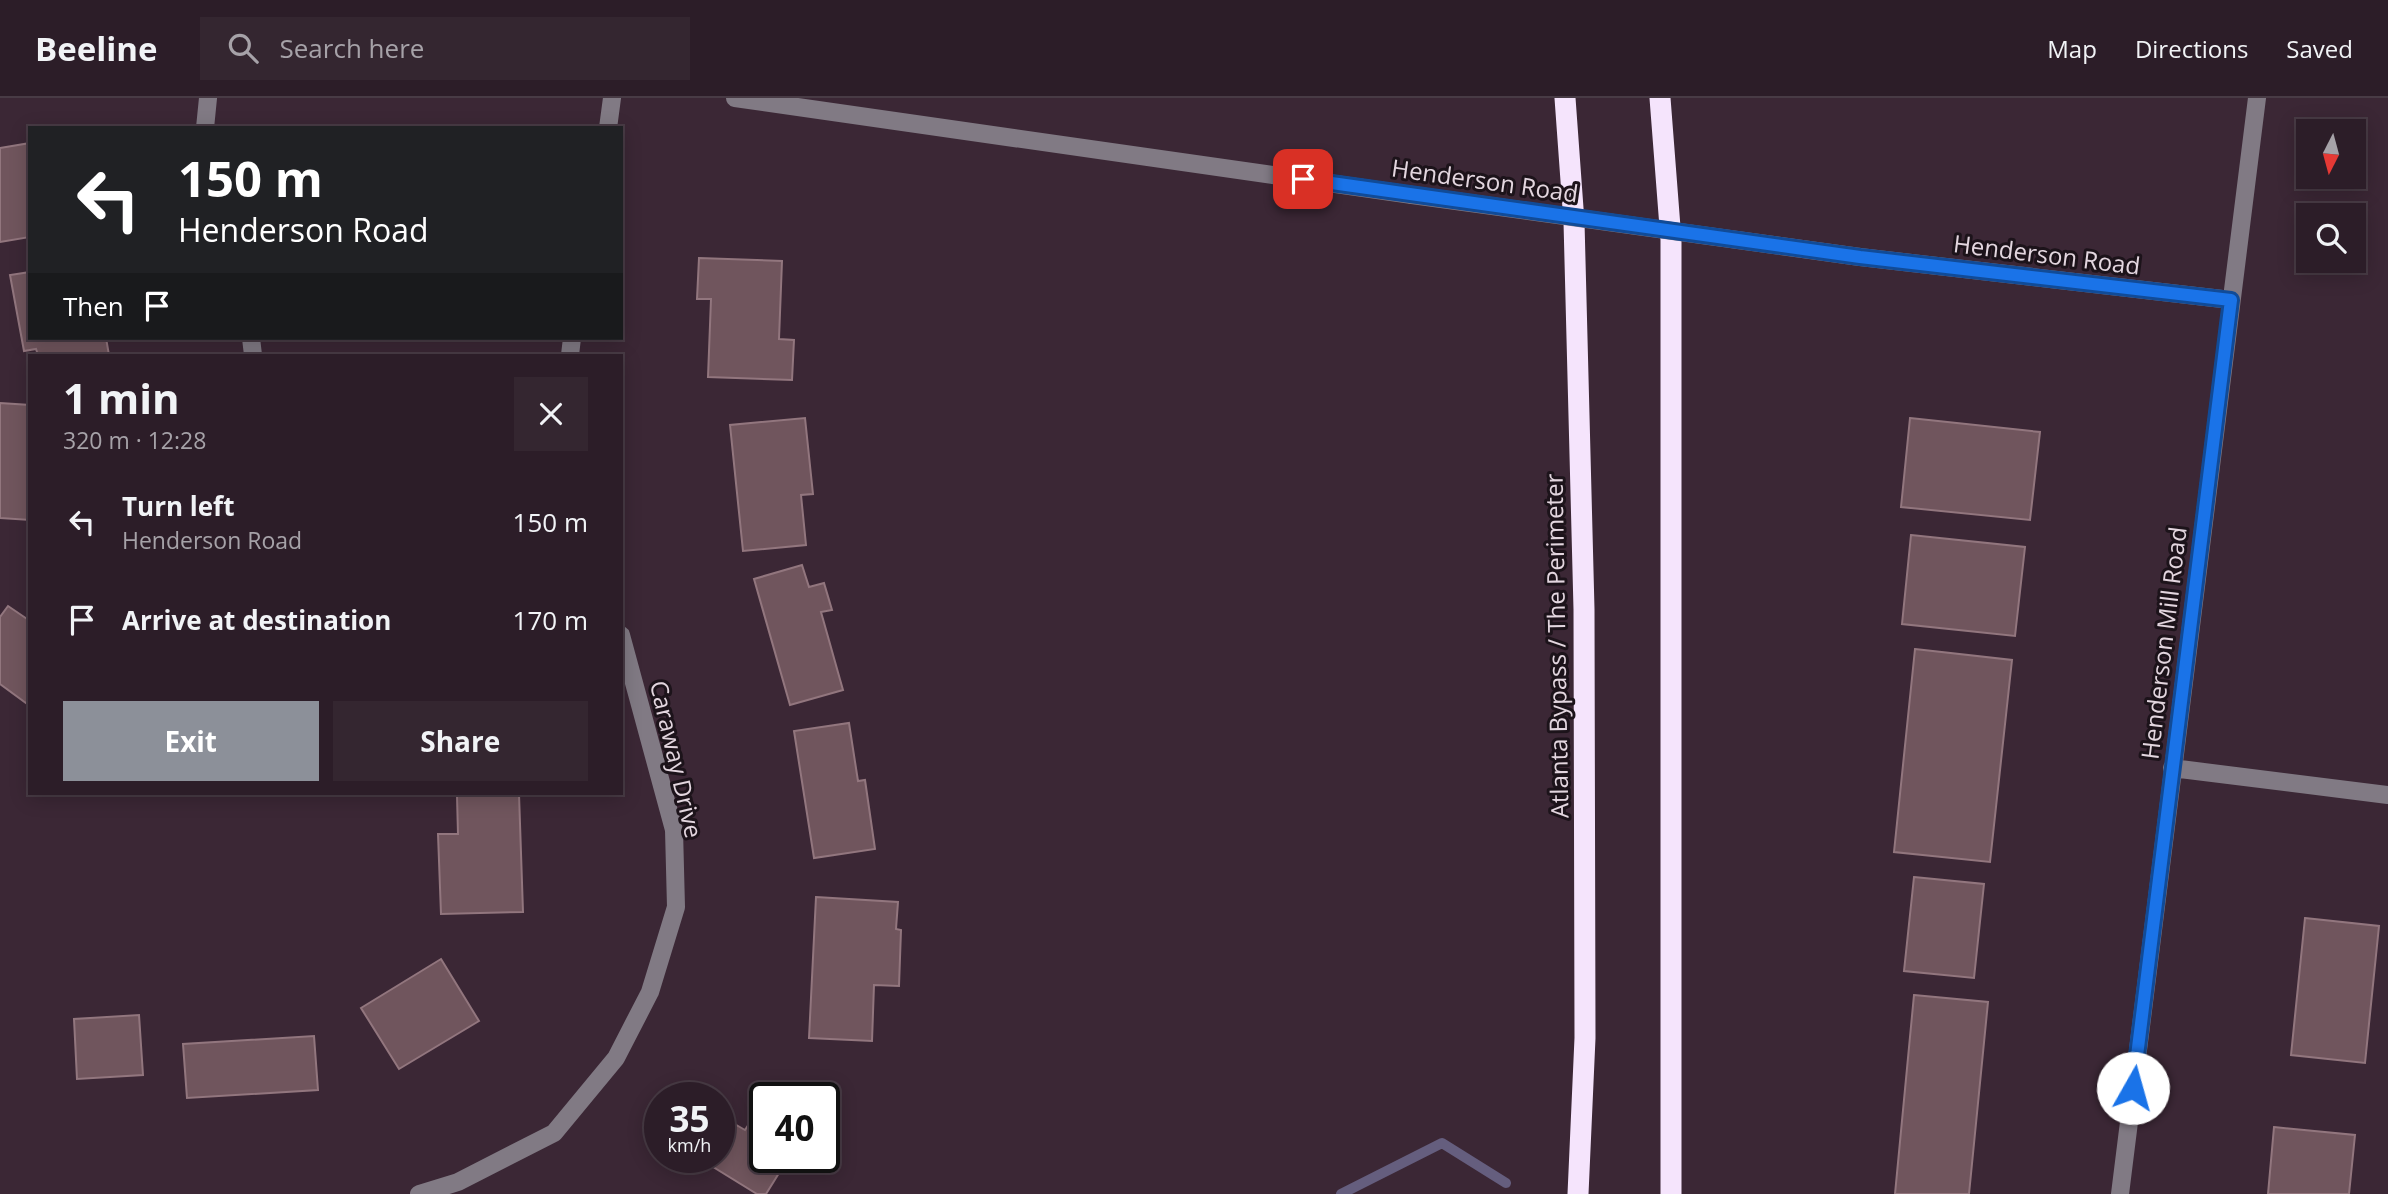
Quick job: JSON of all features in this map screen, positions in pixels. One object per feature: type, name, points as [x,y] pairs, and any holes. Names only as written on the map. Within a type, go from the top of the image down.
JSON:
[{"type":"highway","name":"Atlanta Bypass / The Perimeter","points":[[1565,98],[1574,222],[1584,609],[1585,1038],[1578,1194]]},
{"type":"highway","points":[[1660,98],[1671,240],[1671,1194]]},
{"type":"street","points":[[205,126],[208,98]]},
{"type":"street","points":[[608,126],[612,98]]},
{"type":"street","name":"Henderson Road","points":[[735,98],[1860,257],[2231,300]]},
{"type":"street","name":"Henderson Mill Road","points":[[2120,1194],[2257,98]]},
{"type":"street","name":"Caraway Drive","points":[[419,1194],[458,1182],[554,1132],[617,1058],[650,992],[676,907],[674,831],[623,642]]},
{"type":"street","points":[[2172,768],[2388,795]]},
{"type":"building","points":[[28,143],[28,237],[0,242],[0,148]]},
{"type":"building","points":[[699,258],[782,261],[779,339],[794,340],[792,380],[708,377],[711,299],[697,299]]},
{"type":"building","points":[[28,272],[28,340],[106,340],[109,354],[38,354],[36,349],[24,351],[10,275]]},
{"type":"building","points":[[0,403],[28,405],[28,520],[0,518]]},
{"type":"building","points":[[805,418],[813,494],[801,495],[806,545],[743,551],[730,425]]},
{"type":"building","points":[[1910,418],[2040,432],[2030,520],[1901,507]]},
{"type":"building","points":[[1911,535],[2025,547],[2015,636],[1902,624]]},
{"type":"building","points":[[802,565],[809,587],[824,583],[832,610],[821,612],[843,690],[790,705],[754,579]]},
{"type":"building","points":[[8,606],[28,620],[28,705],[0,684],[0,617]]},
{"type":"building","points":[[1915,649],[2012,660],[1990,862],[1894,852]]},
{"type":"building","points":[[849,723],[858,781],[865,780],[875,849],[814,858],[794,731]]},
{"type":"building","points":[[519,795],[523,912],[441,914],[438,834],[458,834],[457,796]]},
{"type":"building","points":[[1914,877],[1984,884],[1974,978],[1904,971]]},
{"type":"building","points":[[816,897],[898,902],[896,929],[901,930],[899,986],[874,985],[872,1041],[809,1038]]},
{"type":"building","points":[[2305,918],[2379,926],[2365,1063],[2291,1055]]},
{"type":"building","points":[[441,959],[479,1021],[399,1069],[361,1008]]},
{"type":"building","points":[[1914,995],[1988,1002],[1969,1194],[1895,1194]]},
{"type":"building","points":[[139,1015],[143,1075],[77,1079],[74,1019]]},
{"type":"building","points":[[314,1036],[318,1090],[187,1098],[183,1044]]},
{"type":"building","points":[[735,1124],[745,1130],[749,1124],[749,1173],[779,1173],[766,1194],[757,1194],[723,1173],[735,1173]]},
{"type":"building","points":[[2274,1127],[2355,1135],[2349,1194],[2268,1194]]},
{"type":"waterway","points":[[1341,1194],[1442,1143],[1506,1183]]},
{"type":"route","points":[[1303,179],[1860,257],[2231,300],[2133,1088]]}]
